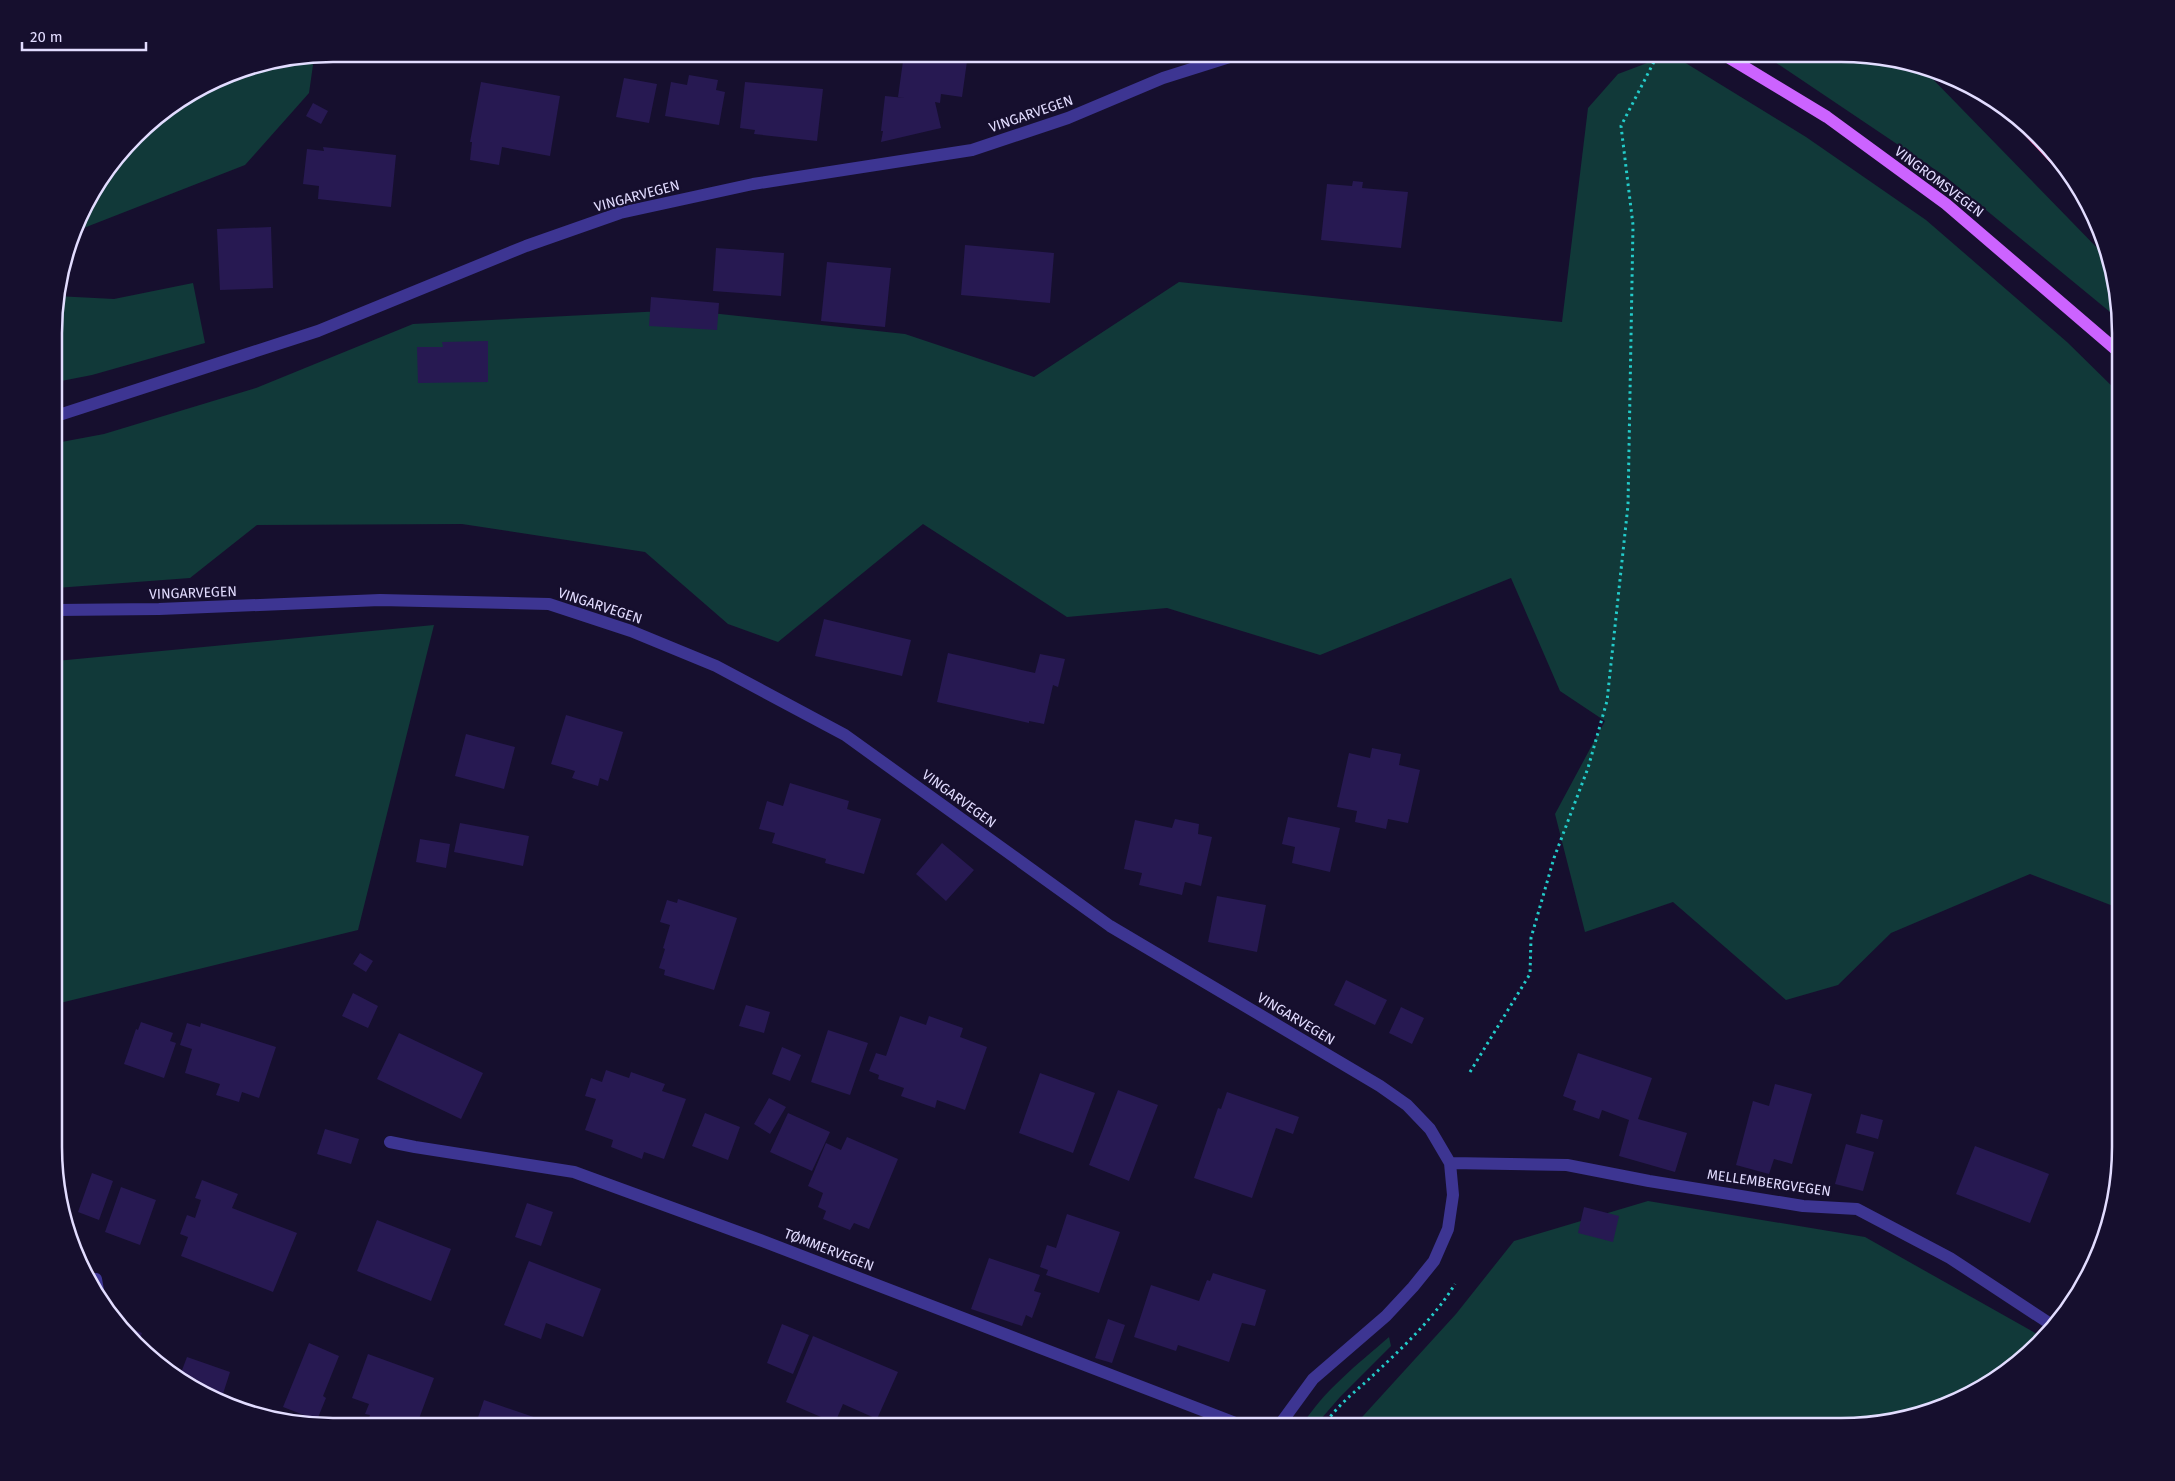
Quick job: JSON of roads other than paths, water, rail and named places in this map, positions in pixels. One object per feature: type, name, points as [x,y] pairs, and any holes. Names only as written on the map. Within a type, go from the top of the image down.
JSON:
[{"type":"main road","name":"VINGROMSVEGEN","points":[[1738,63],[1827,117],[1946,204],[2112,346]]},
{"type":"street","name":"VINGARVEGEN","points":[[63,414],[318,332],[526,246],[620,214],[753,184],[972,150],[1068,118],[1164,78],[1211,63]]},
{"type":"street","name":"VINGARVEGEN","points":[[63,610],[159,609],[380,600],[549,604],[631,631],[716,666],[845,736],[1110,926],[1380,1086],[1407,1105],[1430,1130],[1450,1162],[1453,1195],[1448,1229],[1434,1261],[1386,1316],[1313,1379],[1285,1418]]},
{"type":"street","name":"TØMMERVEGEN","points":[[390,1142],[574,1172],[760,1240],[1223,1418]]},
{"type":"street","name":"MELLEMBERGVEGEN","points":[[1450,1162],[1567,1165],[1649,1181],[1803,1206],[1857,1209],[1950,1258],[2048,1322]]}]
